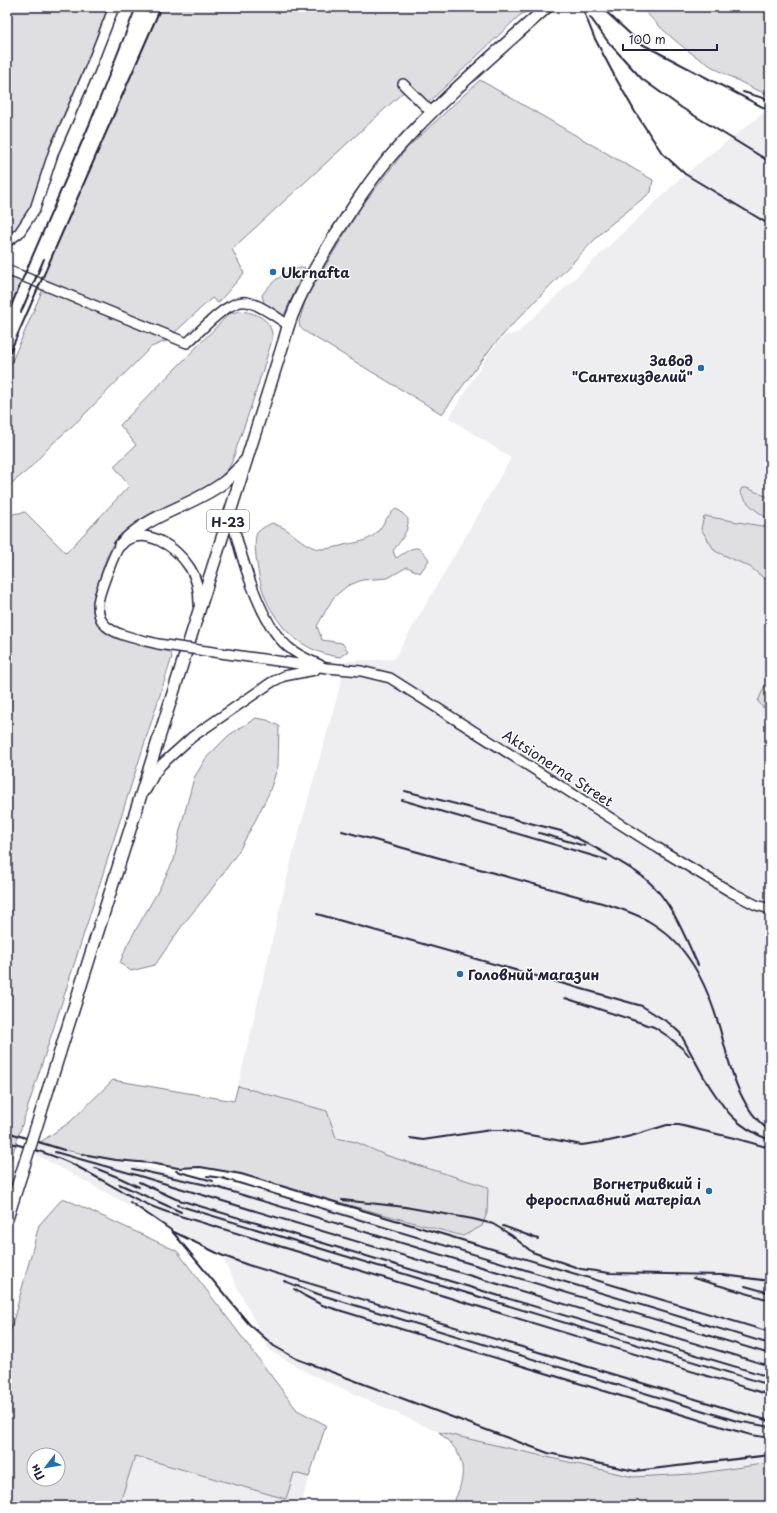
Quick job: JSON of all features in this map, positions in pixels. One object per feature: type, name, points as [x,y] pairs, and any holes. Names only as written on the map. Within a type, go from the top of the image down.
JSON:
[{"type":"main road","name":"Н-23","points":[[7,1219],[284,342],[288,325],[308,280],[351,210],[395,151],[432,113],[547,7]]},
{"type":"main road","points":[[120,545],[133,532],[222,484],[246,460]]},
{"type":"street","points":[[7,242],[19,233],[35,209],[54,151],[89,71],[114,7]]},
{"type":"street","points":[[403,84],[432,113]]},
{"type":"street","points":[[7,270],[187,343],[228,307],[242,301],[249,302],[261,308],[288,325]]},
{"type":"street","points":[[230,512],[241,556],[259,602],[277,636],[288,647],[327,668]]},
{"type":"street","points":[[199,608],[199,592],[190,567],[175,550],[154,538],[144,536],[131,539],[120,545],[100,593],[98,603],[101,620],[106,627],[115,632],[158,644],[327,668]]},
{"type":"street","points":[[135,812],[161,764],[192,737],[272,682],[284,676],[327,668]]},
{"type":"street","name":"Aktsionerna Street","points":[[327,668],[368,672],[390,678],[400,683],[658,848],[731,892],[756,905],[770,909]]},
{"type":"shaded area","points":[[7,7],[111,7],[32,214],[7,240]]},
{"type":"shaded area","points":[[161,7],[534,7],[519,16],[428,103],[410,86],[232,249],[244,273],[218,303],[212,298],[171,336],[40,283]]},
{"type":"shaded area","points":[[641,7],[770,7],[770,94],[760,92],[719,71],[695,56],[673,39]]},
{"type":"shaded area","points":[[480,80],[653,180],[651,192],[605,229],[491,348],[442,414],[304,331],[300,327],[299,322],[306,298],[361,207],[407,148]]},
{"type":"shaded area","points":[[770,108],[770,1463],[694,1474],[633,1477],[438,1432],[306,1372],[269,1350],[221,1255],[35,1154],[39,1143],[64,1150],[463,1236],[482,1226],[385,1155],[356,1142],[336,1138],[327,1111],[238,1086],[292,857],[347,661],[394,659],[511,458],[449,418],[489,353],[504,336],[517,333],[685,174]]},
{"type":"shaded area","points":[[304,267],[305,268],[285,313],[282,316],[265,307],[262,295],[266,289],[280,276]]},
{"type":"shaded area","points":[[7,270],[24,276],[7,314]]},
{"type":"shaded area","points":[[42,291],[56,291],[169,340],[151,347],[81,418],[52,444],[28,470],[7,487],[7,373]]},
{"type":"shaded area","points":[[239,311],[252,313],[263,318],[270,327],[272,340],[253,401],[228,469],[216,481],[202,491],[138,521],[124,531],[110,548],[96,589],[93,606],[95,620],[103,629],[127,642],[170,651],[172,657],[7,1171],[7,517],[13,514],[25,512],[66,553],[129,486],[114,466],[136,445],[120,425],[229,314]]},
{"type":"shaded area","points":[[742,488],[747,488],[770,498],[770,520],[746,501],[740,492]]},
{"type":"shaded area","points":[[396,509],[408,519],[408,524],[404,536],[393,551],[396,558],[410,549],[418,548],[421,550],[429,560],[420,573],[407,567],[388,578],[362,580],[347,586],[333,598],[317,626],[322,640],[342,643],[348,651],[340,657],[317,651],[296,639],[278,620],[264,596],[255,544],[257,533],[262,528],[272,523],[284,528],[301,541],[311,546],[321,549],[331,548],[368,539],[377,532]]},
{"type":"shaded area","points":[[704,516],[767,527],[770,529],[770,583],[750,567],[715,551],[701,529]]},
{"type":"shaded area","points":[[770,674],[770,694],[763,708],[758,701]]},
{"type":"shaded area","points":[[256,718],[267,720],[279,726],[278,766],[269,793],[239,851],[208,894],[184,923],[155,965],[131,971],[120,963],[127,945],[174,860],[180,830],[194,778],[206,758],[229,735]]},
{"type":"shaded area","points":[[113,1080],[234,1101],[238,1086],[327,1111],[336,1138],[356,1142],[385,1155],[488,1187],[487,1213],[482,1226],[463,1236],[241,1174],[200,1167],[178,1168],[150,1163],[116,1160],[64,1150],[39,1143],[70,1122]]},
{"type":"shaded area","points":[[63,1198],[177,1251],[297,1410],[326,1425],[309,1477],[294,1473],[286,1499],[135,1456],[119,1506],[7,1506],[7,1344],[39,1225]]},
{"type":"shaded area","points":[[439,1432],[633,1477],[694,1474],[770,1463],[770,1506],[452,1506],[462,1478],[462,1465],[460,1457],[454,1447]]},
{"type":"shaded area","points":[[135,1456],[287,1494],[294,1472],[309,1477],[301,1506],[119,1506]]},
{"type":"railway","points":[[7,315],[90,123],[136,7]]},
{"type":"railway","points":[[7,359],[161,7]]},
{"type":"railway","points":[[582,7],[594,37],[614,75],[635,112],[662,153],[685,174],[770,225]]},
{"type":"railway","points":[[601,7],[640,43],[770,111]]},
{"type":"railway","points":[[590,17],[609,43],[642,79],[682,108],[770,162]]},
{"type":"railway","points":[[743,92],[770,100]]},
{"type":"railway","points":[[21,312],[44,259]]},
{"type":"railway","points":[[405,791],[561,831],[625,865],[657,889],[677,920],[698,965]]},
{"type":"railway","points":[[402,800],[607,860]]},
{"type":"railway","points":[[342,831],[602,903],[633,913],[650,922],[678,945],[690,960],[699,975],[714,1009],[731,1068],[745,1103],[760,1123],[770,1131]]},
{"type":"railway","points":[[539,833],[585,846]]},
{"type":"railway","points":[[317,914],[642,1006],[669,1023],[680,1033],[707,1083]]},
{"type":"railway","points":[[565,998],[654,1027],[669,1037],[689,1056]]},
{"type":"railway","points":[[705,1079],[718,1099],[739,1123],[758,1135],[770,1140]]},
{"type":"railway","points":[[410,1138],[423,1140],[491,1130],[504,1130],[582,1145],[631,1136],[667,1125],[679,1125],[770,1148]]},
{"type":"railway","points":[[7,1132],[64,1150]]},
{"type":"railway","points":[[7,1142],[59,1158],[132,1197],[167,1212],[770,1395]]},
{"type":"railway","points":[[55,1152],[133,1174],[770,1366]]},
{"type":"railway","points":[[82,1154],[178,1168],[200,1167],[241,1174],[770,1332]]},
{"type":"railway","points":[[95,1168],[139,1187]]},
{"type":"railway","points":[[133,1169],[216,1187],[770,1354]]},
{"type":"railway","points":[[176,1171],[213,1181]]},
{"type":"railway","points":[[207,1176],[222,1178],[770,1344]]},
{"type":"railway","points":[[139,1182],[176,1199],[770,1377]]},
{"type":"railway","points":[[119,1184],[181,1212]]},
{"type":"railway","points":[[342,1200],[405,1207],[493,1224],[511,1235],[532,1252],[581,1269],[609,1273],[723,1275],[770,1281]]},
{"type":"railway","points":[[130,1202],[171,1230],[249,1324],[274,1346],[297,1359],[548,1453],[635,1471],[770,1455]]},
{"type":"railway","points":[[177,1205],[770,1385]]},
{"type":"railway","points":[[503,1226],[538,1239]]},
{"type":"railway","points":[[174,1232],[221,1255],[248,1265],[770,1421]]},
{"type":"railway","points":[[693,1278],[770,1300]]},
{"type":"railway","points":[[284,1281],[318,1294],[737,1421],[770,1427]]},
{"type":"railway","points":[[745,1286],[770,1293]]},
{"type":"railway","points":[[294,1289],[322,1305],[726,1428],[751,1435],[770,1438]]},
{"type":"place","name":"Ukrnafta","points":[[273,272]]},
{"type":"place","name":"Завод \"Сантехизделий\"","points":[[701,368]]},
{"type":"place","name":"Головний магазин","points":[[460,974]]},
{"type":"place","name":"Вогнетривкий і феросплавний матеріал","points":[[709,1191]]}]
